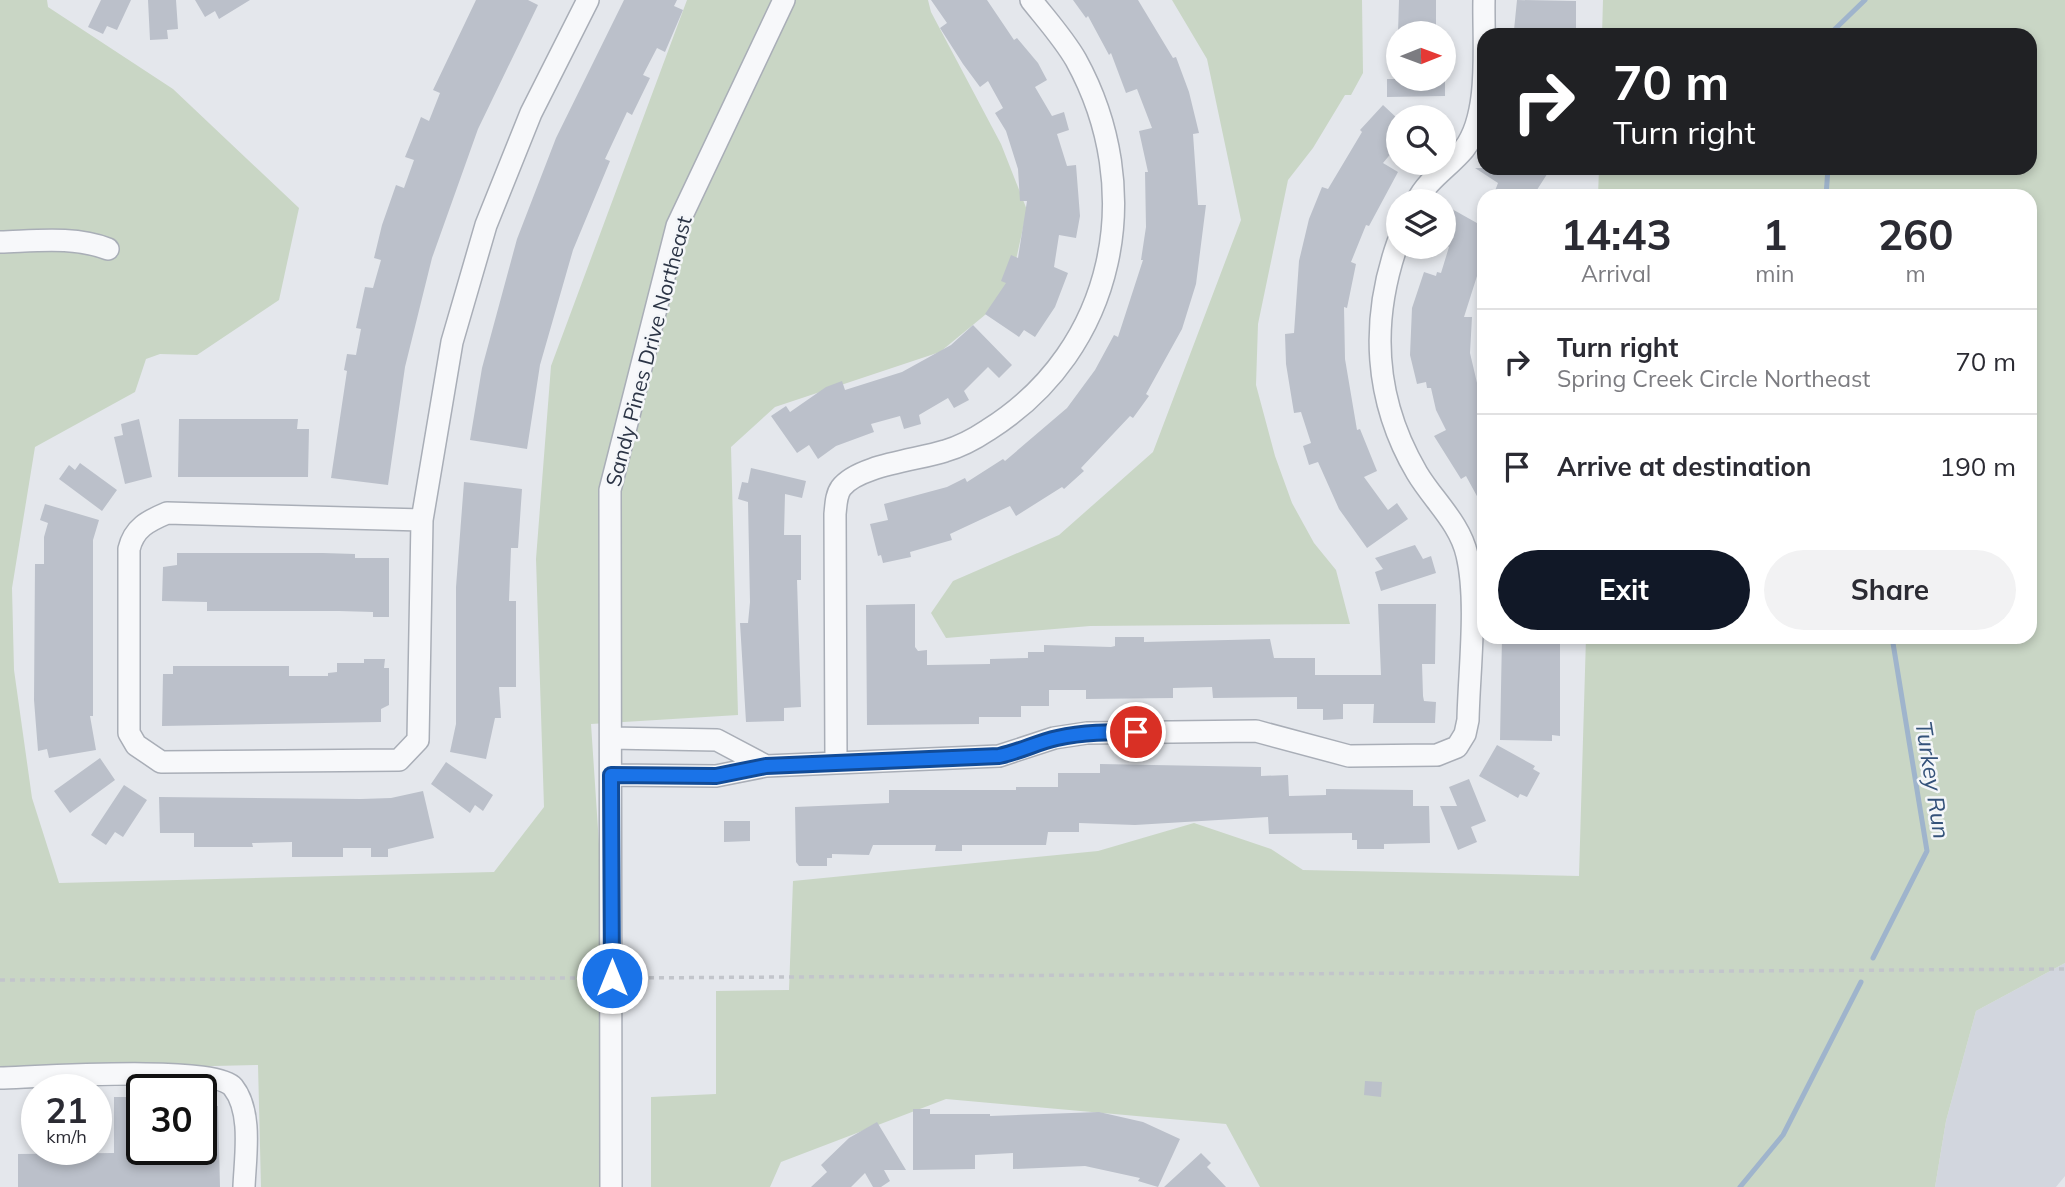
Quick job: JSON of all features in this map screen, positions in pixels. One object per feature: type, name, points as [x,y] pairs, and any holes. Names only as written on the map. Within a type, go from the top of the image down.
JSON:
[{"type":"street","points":[[422,520],[167,513],[139,528],[132,536],[129,549],[129,733],[136,745],[162,762],[399,760],[418,740],[422,520],[452,342],[486,225],[531,113],[587,0]]},
{"type":"street","name":"Sandy Pines Drive Northeast","points":[[611,1187],[610,490],[677,226],[785,0]]},
{"type":"street","points":[[836,762],[835,514],[842,487],[863,472],[949,450],[988,430],[1014,411],[1057,366],[1084,328],[1101,284],[1115,210],[1114,176],[1106,141],[1096,103],[1075,58],[1031,0]]},
{"type":"street","points":[[1482,28],[1484,0]]},
{"type":"street","points":[[1424,189],[1464,149],[1477,128]]},
{"type":"street","points":[[0,242],[61,240],[93,243],[108,248]]},
{"type":"street","points":[[611,775],[716,776],[766,766],[999,756],[1025,750],[1054,738],[1087,733],[1256,731],[1349,756],[1437,755],[1457,747],[1465,734],[1468,720],[1471,579],[1467,553],[1458,530],[1418,474],[1401,443],[1378,356],[1380,312],[1394,259]]},
{"type":"street","points":[[611,738],[717,740],[766,766]]},
{"type":"street","points":[[692,740],[693,776]]},
{"type":"street","points":[[0,1078],[187,1074],[219,1078],[233,1087],[243,1109],[244,1187]]},
{"type":"path","points":[[0,980],[2065,969]]},
{"type":"shaded area","points":[[2065,963],[2065,1176],[2056,1187],[1935,1187],[1946,1121],[1976,1011]]},
{"type":"green space","points":[[0,0],[47,0],[48,7],[173,89],[299,208],[279,300],[197,355],[160,354],[146,359],[135,392],[35,447],[12,588],[14,670],[32,798],[59,883],[494,872],[544,807],[536,559],[551,366],[687,0],[928,0],[931,12],[1001,144],[1027,210],[1008,296],[940,352],[775,407],[731,447],[738,715],[591,724],[601,874],[600,1187],[261,1187],[258,1065],[0,1071]]},
{"type":"green space","points":[[1172,0],[1362,0],[1363,73],[1351,95],[1345,95],[1313,148],[1288,180],[1258,324],[1256,385],[1275,456],[1292,503],[1314,543],[1336,570],[1350,624],[1090,626],[946,638],[931,613],[953,581],[1059,535],[1153,452],[1241,220],[1207,59]]},
{"type":"green space","points":[[1603,0],[2065,0],[2065,963],[1976,1011],[1946,1121],[1935,1187],[1260,1187],[1226,1124],[946,1099],[781,1162],[770,1187],[651,1187],[651,1097],[716,1094],[716,991],[789,990],[793,881],[1098,851],[1194,823],[1271,849],[1303,870],[1579,876],[1586,644],[2037,644],[2037,189],[1598,189],[1599,175],[2037,175],[2037,28],[1602,28]]},
{"type":"building","points":[[101,0],[131,0],[117,30],[107,26],[103,34],[88,27]]},
{"type":"building","points":[[148,0],[176,0],[178,29],[167,30],[168,39],[150,40]]},
{"type":"building","points":[[195,0],[250,0],[219,19],[215,11],[205,17]]},
{"type":"building","points":[[476,0],[528,0],[538,5],[478,129],[432,258],[405,367],[388,485],[331,478],[347,371],[344,370],[347,354],[356,355],[361,329],[356,328],[365,287],[373,288],[381,260],[374,258],[382,225],[396,185],[404,188],[414,160],[405,157],[421,117],[429,121],[440,93],[433,90]]},
{"type":"building","points":[[624,0],[677,0],[674,6],[683,10],[665,52],[657,48],[643,75],[650,78],[632,115],[627,112],[605,159],[610,161],[573,250],[540,365],[527,449],[470,440],[482,368],[517,239],[556,138]]},
{"type":"building","points":[[931,0],[987,0],[1014,40],[1017,38],[1038,63],[1047,80],[1035,87],[1052,116],[1064,112],[1069,130],[1057,134],[1067,166],[1076,165],[1080,216],[1076,238],[1059,235],[1054,267],[1068,273],[1055,307],[1035,337],[1024,330],[1019,337],[985,314],[1006,283],[1001,281],[1011,255],[1018,258],[1027,201],[1020,201],[1018,169],[1006,131],[995,113],[1003,108],[988,81],[980,87],[963,64],[940,28],[947,23]]},
{"type":"building","points":[[1073,0],[1138,0],[1173,58],[1176,57],[1189,92],[1199,133],[1193,134],[1198,205],[1206,205],[1196,284],[1182,329],[1146,394],[1149,396],[1133,418],[1130,416],[1081,468],[1084,471],[1064,489],[1062,487],[1016,516],[1010,506],[950,534],[952,540],[910,552],[911,557],[883,563],[881,555],[878,556],[870,524],[888,520],[884,504],[947,487],[965,478],[967,482],[1003,459],[1005,461],[1067,408],[1095,370],[1114,335],[1118,337],[1143,260],[1146,227],[1145,172],[1148,172],[1139,131],[1152,128],[1137,89],[1126,93],[1111,53],[1109,55],[1088,16],[1086,18]]},
{"type":"building","points":[[1399,0],[1436,0],[1436,21],[1398,21]]},
{"type":"building","points":[[1517,0],[1576,1],[1576,28],[1514,28]]},
{"type":"building","points":[[1387,91],[1445,91],[1445,96],[1387,97]]},
{"type":"building","points":[[1383,105],[1386,108],[1386,159],[1383,163],[1386,165],[1386,175],[1396,175],[1389,189],[1386,189],[1386,194],[1369,226],[1366,225],[1351,262],[1356,264],[1347,308],[1344,307],[1345,359],[1357,430],[1360,429],[1377,471],[1364,477],[1388,510],[1397,503],[1408,519],[1367,548],[1339,509],[1318,462],[1309,465],[1303,446],[1311,443],[1301,412],[1294,413],[1286,364],[1285,334],[1294,333],[1299,261],[1309,219],[1322,187],[1328,189],[1362,132],[1360,130]]},
{"type":"building","points":[[1486,175],[1546,175],[1538,189],[1496,189],[1498,183]]},
{"type":"building","points":[[1456,211],[1477,223],[1477,276],[1464,317],[1472,317],[1470,353],[1477,383],[1477,496],[1466,476],[1461,479],[1434,436],[1446,430],[1436,410],[1431,388],[1427,388],[1426,382],[1417,384],[1410,355],[1412,308],[1424,272],[1436,276],[1437,272],[1441,273],[1445,259],[1456,259]]},
{"type":"building","points":[[973,325],[1012,365],[999,378],[988,367],[964,391],[969,400],[954,408],[948,398],[919,415],[921,424],[904,429],[900,416],[871,424],[874,432],[836,446],[818,459],[809,445],[797,453],[771,416],[786,406],[790,412],[826,387],[842,381],[845,390],[902,372],[951,345]]},
{"type":"building","points":[[139,419],[152,477],[125,484],[114,437],[123,435],[121,424]]},
{"type":"building","points":[[179,419],[298,419],[297,429],[309,429],[308,477],[178,477]]},
{"type":"building","points":[[80,463],[117,490],[102,511],[59,479],[69,465],[75,470]]},
{"type":"building","points":[[751,468],[806,481],[802,498],[785,494],[784,535],[801,535],[801,580],[797,580],[801,707],[784,708],[784,721],[746,722],[740,623],[748,623],[750,602],[748,502],[738,499],[742,482],[748,483]]},
{"type":"building","points":[[464,482],[522,489],[518,548],[511,548],[509,601],[516,601],[516,687],[499,687],[501,718],[495,718],[486,759],[450,752],[456,724],[456,587]]},
{"type":"building","points":[[45,504],[99,520],[93,540],[93,716],[90,716],[96,750],[49,758],[47,749],[38,751],[34,700],[35,564],[44,564],[44,537],[48,523],[40,520]]},
{"type":"building","points":[[1415,545],[1423,559],[1431,556],[1436,573],[1381,591],[1375,572],[1383,569],[1375,558]]},
{"type":"building","points":[[177,553],[323,553],[355,554],[355,558],[389,558],[389,617],[373,617],[373,612],[207,611],[207,602],[162,601],[163,567],[177,565]]},
{"type":"building","points":[[915,604],[915,647],[918,651],[927,650],[927,665],[990,664],[990,659],[1028,658],[1028,652],[1044,652],[1044,645],[1111,647],[1115,646],[1115,637],[1144,637],[1144,642],[1270,639],[1274,658],[1315,658],[1315,675],[1381,675],[1378,604],[1436,604],[1435,664],[1422,664],[1424,701],[1436,702],[1435,723],[1373,723],[1374,704],[1343,704],[1343,719],[1323,720],[1323,709],[1297,709],[1297,697],[1213,698],[1212,687],[1173,688],[1173,698],[1086,699],[1086,690],[1049,690],[1049,706],[1021,706],[1021,717],[979,717],[979,724],[867,725],[866,605]]},
{"type":"building","points":[[1502,644],[1560,644],[1560,736],[1552,735],[1552,741],[1500,740]]},
{"type":"building","points":[[364,659],[385,659],[384,668],[389,668],[389,705],[381,709],[381,722],[162,726],[163,674],[173,674],[173,666],[289,666],[289,676],[328,676],[328,673],[337,672],[337,663],[364,663]]},
{"type":"building","points":[[1497,745],[1535,766],[1533,769],[1540,773],[1527,797],[1520,794],[1518,798],[1479,776]]},
{"type":"building","points":[[100,758],[115,780],[70,813],[54,791]]},
{"type":"building","points":[[446,762],[493,795],[483,811],[475,805],[470,813],[431,784]]},
{"type":"building","points":[[1100,764],[1261,767],[1261,776],[1288,775],[1289,796],[1326,795],[1326,789],[1413,790],[1413,806],[1429,806],[1430,843],[1384,844],[1384,849],[1357,849],[1357,840],[1352,840],[1352,833],[1269,834],[1268,817],[1135,825],[1079,823],[1079,832],[1048,832],[1046,845],[962,845],[962,851],[935,851],[936,845],[873,845],[869,855],[832,854],[832,858],[827,858],[827,866],[799,866],[796,862],[795,807],[889,803],[889,790],[1016,790],[1016,787],[1058,787],[1058,773],[1100,773]]},
{"type":"building","points":[[1469,779],[1486,821],[1471,827],[1477,842],[1458,850],[1440,806],[1457,806],[1449,787]]},
{"type":"building","points":[[124,785],[147,800],[123,837],[115,832],[106,845],[91,835]]},
{"type":"building","points":[[423,791],[434,838],[388,849],[388,857],[371,857],[371,848],[343,848],[343,857],[292,857],[292,842],[252,843],[253,847],[194,847],[194,833],[160,833],[159,797],[361,799],[391,798]]},
{"type":"building","points":[[724,821],[750,821],[750,841],[724,842]]},
{"type":"building","points":[[1365,1081],[1382,1082],[1381,1097],[1364,1095]]},
{"type":"building","points":[[114,1097],[126,1097],[126,1165],[217,1165],[218,1106],[220,1187],[18,1187],[18,1154],[21,1154],[21,1165],[112,1165]]},
{"type":"building","points":[[913,1109],[930,1109],[930,1114],[990,1116],[1099,1112],[1143,1122],[1180,1139],[1158,1187],[1138,1181],[1140,1178],[1085,1166],[1013,1169],[1013,1153],[975,1155],[975,1169],[913,1170]]},
{"type":"building","points":[[877,1122],[906,1170],[884,1170],[890,1181],[881,1187],[873,1187],[865,1173],[851,1187],[811,1187],[827,1172],[821,1165],[849,1138]]},
{"type":"building","points":[[1201,1153],[1211,1163],[1207,1167],[1226,1187],[1164,1187]]},
{"type":"waterway","name":"Turkey Run","points":[[1836,28],[1865,0]]},
{"type":"waterway","name":"Turkey Run","points":[[1826,189],[1828,175]]},
{"type":"waterway","name":"Turkey Run","points":[[1873,958],[1927,851],[1893,644]]},
{"type":"waterway","name":"Turkey Run","points":[[1740,1187],[1783,1135],[1861,982]]},
{"type":"route","points":[[612,978],[611,775],[716,776],[766,766],[999,756],[1025,750],[1054,738],[1087,733],[1136,732]]}]
